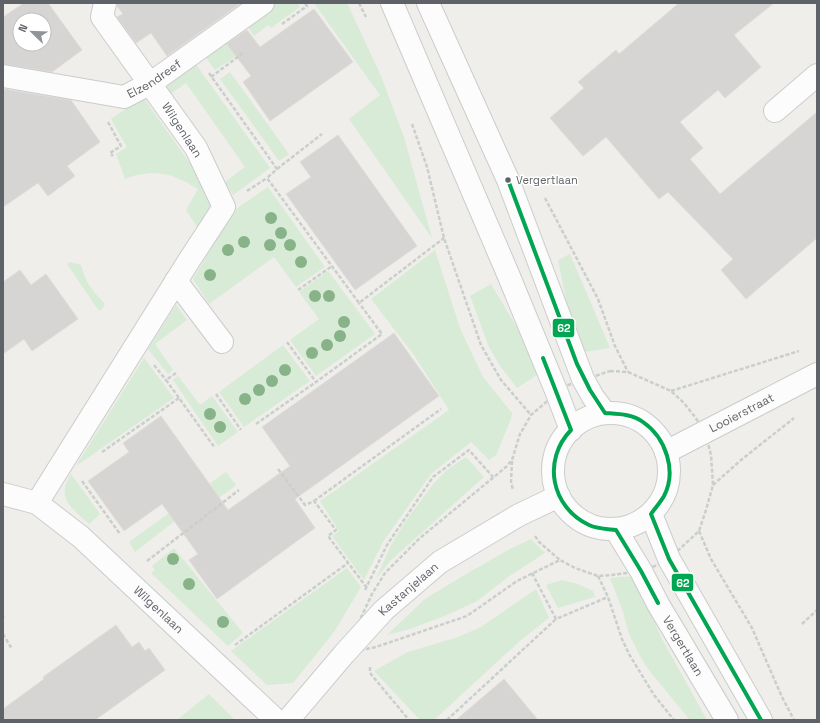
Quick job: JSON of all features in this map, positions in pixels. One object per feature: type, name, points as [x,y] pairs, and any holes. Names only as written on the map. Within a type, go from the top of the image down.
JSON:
[{"type":"street","name":"Wilgenlaan","points":[[37,503],[224,207],[196,148],[151,83],[102,17],[104,3]]},
{"type":"street","name":"Elzendreef","points":[[3,76],[124,97],[151,83],[263,3]]},
{"type":"street","points":[[392,3],[508,274],[571,430]]},
{"type":"street","points":[[428,3],[508,180],[584,379],[593,397],[606,413]]},
{"type":"street","points":[[775,110],[817,75]]},
{"type":"street","points":[[176,281],[222,342]]},
{"type":"street","name":"Looierstraat","points":[[666,452],[817,374]]},
{"type":"street","points":[[606,413],[625,414],[643,422],[657,435],[666,452],[670,474],[664,496],[651,514],[635,525],[616,530],[602,529],[589,525],[576,518],[566,508],[559,496],[553,473],[557,450],[563,439],[571,430],[587,418],[606,413]]},
{"type":"street","name":"Wilgenlaan","points":[[3,494],[37,503],[95,548],[276,720]]},
{"type":"street","name":"Kastanjelaan","points":[[288,720],[344,654],[384,610],[440,562],[519,515],[559,496]]},
{"type":"street","points":[[651,514],[669,559],[761,720]]},
{"type":"street","name":"Vergertlaan","points":[[616,530],[727,720]]},
{"type":"path","points":[[360,3],[370,24]]},
{"type":"path","points":[[194,52],[277,169]]},
{"type":"path","points":[[107,94],[107,120],[121,146],[110,153],[113,156]]},
{"type":"path","points":[[412,123],[427,167],[444,238],[481,345],[501,380],[531,415]]},
{"type":"path","points":[[256,424],[382,334],[267,178],[322,134]]},
{"type":"path","points":[[544,194],[598,299],[616,346],[628,372]]},
{"type":"path","points":[[359,303],[444,238]]},
{"type":"path","points":[[298,290],[332,266]]},
{"type":"path","points":[[287,342],[316,382]]},
{"type":"path","points":[[671,391],[802,350]]},
{"type":"path","points":[[176,373],[166,380],[215,448]]},
{"type":"path","points":[[216,394],[241,430]]},
{"type":"path","points":[[101,453],[179,398]]},
{"type":"path","points":[[278,469],[305,505],[314,501],[441,409]]},
{"type":"path","points":[[713,485],[741,460],[800,414]]},
{"type":"path","points":[[314,501],[336,530],[328,536],[366,587],[387,545],[433,477],[469,450],[493,477]]},
{"type":"path","points":[[79,477],[121,536]]},
{"type":"path","points":[[145,563],[239,490]]},
{"type":"path","points":[[699,531],[711,560],[752,628],[782,697],[794,720]]},
{"type":"path","points":[[344,654],[368,649],[467,616],[517,581],[560,560],[598,576],[608,597],[622,639],[629,654],[654,695],[674,720]]},
{"type":"path","points":[[214,661],[348,563]]},
{"type":"path","points":[[532,574],[556,619]]},
{"type":"path","points":[[447,720],[556,619],[608,597]]},
{"type":"path","points":[[802,624],[817,610]]},
{"type":"path","points":[[3,634],[12,649]]},
{"type":"path","points":[[368,649],[369,655]]},
{"type":"path","points":[[369,661],[370,673],[409,720]]},
{"type":"green space","points":[[277,3],[298,3],[300,7],[271,28],[268,25],[254,36],[247,25]]},
{"type":"green space","points":[[314,3],[347,3],[381,76],[404,137],[432,238],[349,119],[380,95]]},
{"type":"green space","points":[[241,28],[249,39],[239,54],[215,70],[205,56]]},
{"type":"green space","points":[[195,63],[270,168],[233,195],[225,182],[245,167],[186,83],[165,98],[161,88]]},
{"type":"green space","points":[[230,72],[289,154],[279,161],[220,79]]},
{"type":"green space","points":[[143,97],[210,192],[213,205],[199,230],[186,210],[198,189],[169,175],[162,174],[154,173],[136,175],[125,179],[116,154],[127,147],[111,119]]},
{"type":"green space","points":[[268,187],[325,267],[296,287],[274,257],[209,304],[193,279],[233,211]]},
{"type":"green space","points":[[435,250],[460,328],[483,377],[512,413],[511,419],[496,455],[489,460],[471,442],[431,474],[383,542],[364,580],[332,536],[339,531],[320,501],[449,410],[414,355],[371,299]]},
{"type":"green space","points":[[570,254],[610,348],[584,352],[568,309],[558,260]]},
{"type":"green space","points":[[70,262],[81,265],[90,286],[105,304],[99,311],[67,264]]},
{"type":"green space","points":[[328,271],[375,334],[316,376],[290,340],[319,319],[299,292]]},
{"type":"green space","points":[[491,284],[528,346],[540,373],[517,388],[500,366],[489,347],[470,296]]},
{"type":"green space","points":[[176,305],[187,320],[155,344],[173,370],[168,374],[148,349]]},
{"type":"green space","points":[[283,345],[310,381],[244,427],[219,392]]},
{"type":"green space","points":[[144,358],[174,398],[76,466]]},
{"type":"green space","points":[[178,376],[200,405],[212,396],[238,432],[218,446],[173,380]]},
{"type":"green space","points":[[466,457],[484,477],[390,561],[376,579],[390,547],[405,522],[434,483],[448,469]]},
{"type":"green space","points":[[226,472],[236,485],[181,527],[176,520],[135,552],[129,542]]},
{"type":"green space","points":[[71,474],[100,514],[89,524],[77,513],[65,496],[66,482]]},
{"type":"green space","points":[[531,539],[545,553],[508,577],[477,601],[447,615],[410,629],[387,635],[425,599],[510,549]]},
{"type":"green space","points":[[174,548],[243,633],[228,646],[151,573],[155,570],[152,566]]},
{"type":"green space","points":[[347,568],[361,587],[334,632],[293,683],[267,685],[231,651]]},
{"type":"green space","points":[[633,576],[662,639],[707,720],[690,720],[648,669],[640,656],[629,634],[623,612],[610,578]]},
{"type":"green space","points":[[562,580],[578,584],[593,591],[595,597],[558,608],[546,585]]},
{"type":"green space","points":[[536,589],[549,618],[521,640],[434,720],[420,720],[374,671],[408,652],[458,637],[481,627]]},
{"type":"green space","points":[[209,694],[235,720],[177,720]]},
{"type":"building","points":[[24,3],[48,3],[82,50],[52,72],[3,64],[3,17]]},
{"type":"building","points":[[117,3],[241,3],[167,56],[151,33],[136,43],[117,17],[123,14],[117,6]]},
{"type":"building","points":[[679,3],[774,3],[734,35],[761,67],[725,98],[718,90],[680,122],[703,148],[690,159],[720,194],[817,112],[817,238],[746,299],[721,270],[733,259],[668,192],[659,199],[606,137],[583,156],[550,118],[584,88],[578,82],[616,50],[619,54]]},
{"type":"building","points":[[314,9],[353,62],[270,121],[243,82],[251,76],[227,44],[247,30],[260,47]]},
{"type":"building","points":[[3,89],[71,100],[100,142],[67,166],[75,176],[48,196],[38,183],[3,207]]},
{"type":"building","points":[[338,135],[417,246],[355,290],[286,194],[311,177],[300,162]]},
{"type":"building","points":[[20,270],[31,285],[46,274],[78,319],[32,351],[24,339],[3,354],[3,282]]},
{"type":"building","points":[[394,333],[439,396],[295,499],[315,528],[217,599],[189,560],[198,554],[162,504],[124,531],[88,481],[129,452],[123,443],[161,416],[228,510],[290,466],[262,427]]},
{"type":"building","points":[[116,625],[132,647],[139,642],[145,651],[149,648],[165,670],[95,720],[3,720],[3,709],[44,679],[43,677]]},
{"type":"building","points":[[504,679],[538,720],[456,720]]},
{"type":"transit line","name":"62","points":[[508,180],[577,364],[590,390],[605,413],[625,415],[639,419],[651,429],[663,446],[669,466],[668,486],[661,501],[651,514],[669,559],[761,720]]},
{"type":"transit line","name":"62","points":[[543,358],[571,430],[562,442],[556,455],[554,468],[555,482],[559,495],[566,507],[576,517],[589,525],[616,530],[641,571],[658,603]]},
{"type":"place","name":"Vergertlaan","points":[[508,180]]}]
